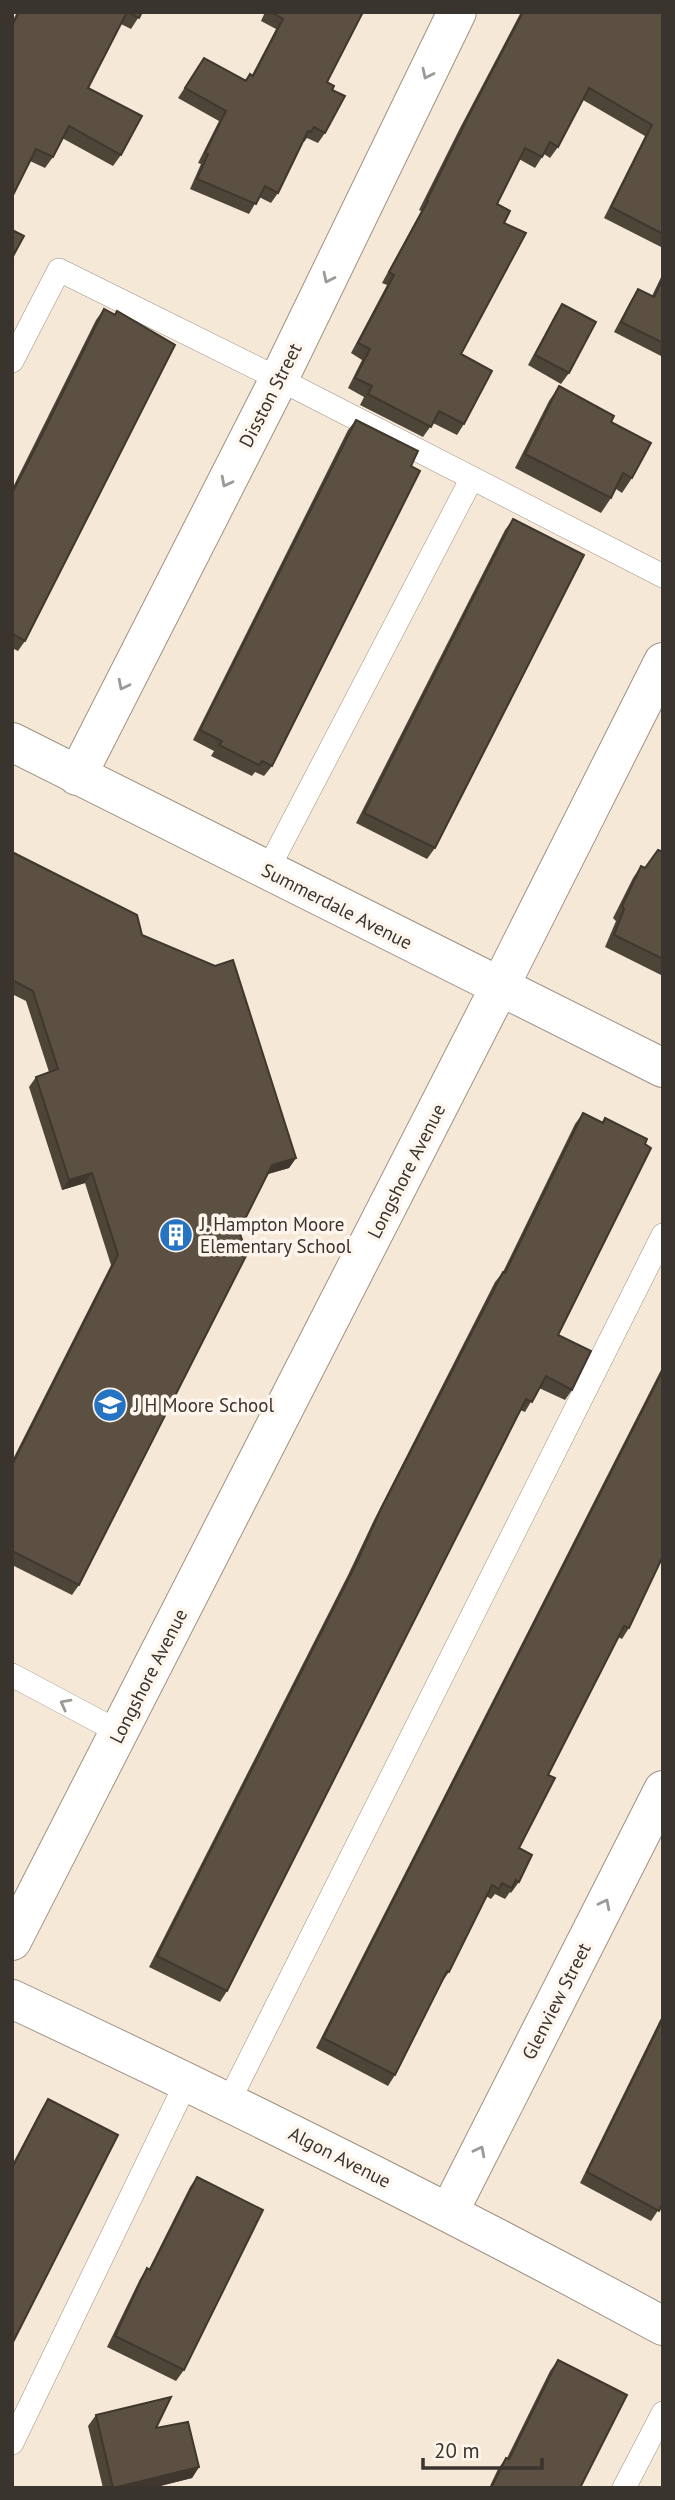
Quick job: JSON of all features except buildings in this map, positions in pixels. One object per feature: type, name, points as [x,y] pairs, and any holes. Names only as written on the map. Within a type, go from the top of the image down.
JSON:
[{"type":"street","name":"Disston Street","points":[[77,776],[279,379],[457,12]]},
{"type":"street","name":"Longshore Avenue","points":[[12,1941],[663,662]]},
{"type":"street","name":"Summerdale Avenue","points":[[12,741],[499,988],[663,1068]]},
{"type":"street","name":"Glenview Street","points":[[449,2211],[663,1790]]},
{"type":"street","name":"Algon Avenue","points":[[12,1999],[229,2101],[449,2211],[661,2322]]},
{"type":"lane","points":[[12,361],[59,270],[279,379],[663,576]]},
{"type":"lane","points":[[267,871],[472,478]]},
{"type":"lane","points":[[229,2101],[663,1235]]},
{"type":"lane","points":[[12,1675],[119,1732]]},
{"type":"lane","points":[[12,2444],[187,2081]]},
{"type":"lane","points":[[624,2488],[663,2413]]},
{"type":"place","name":"J. Hampton Moore Elementary School","points":[[176,1235]]},
{"type":"place","name":"J H Moore School","points":[[110,1405]]}]
